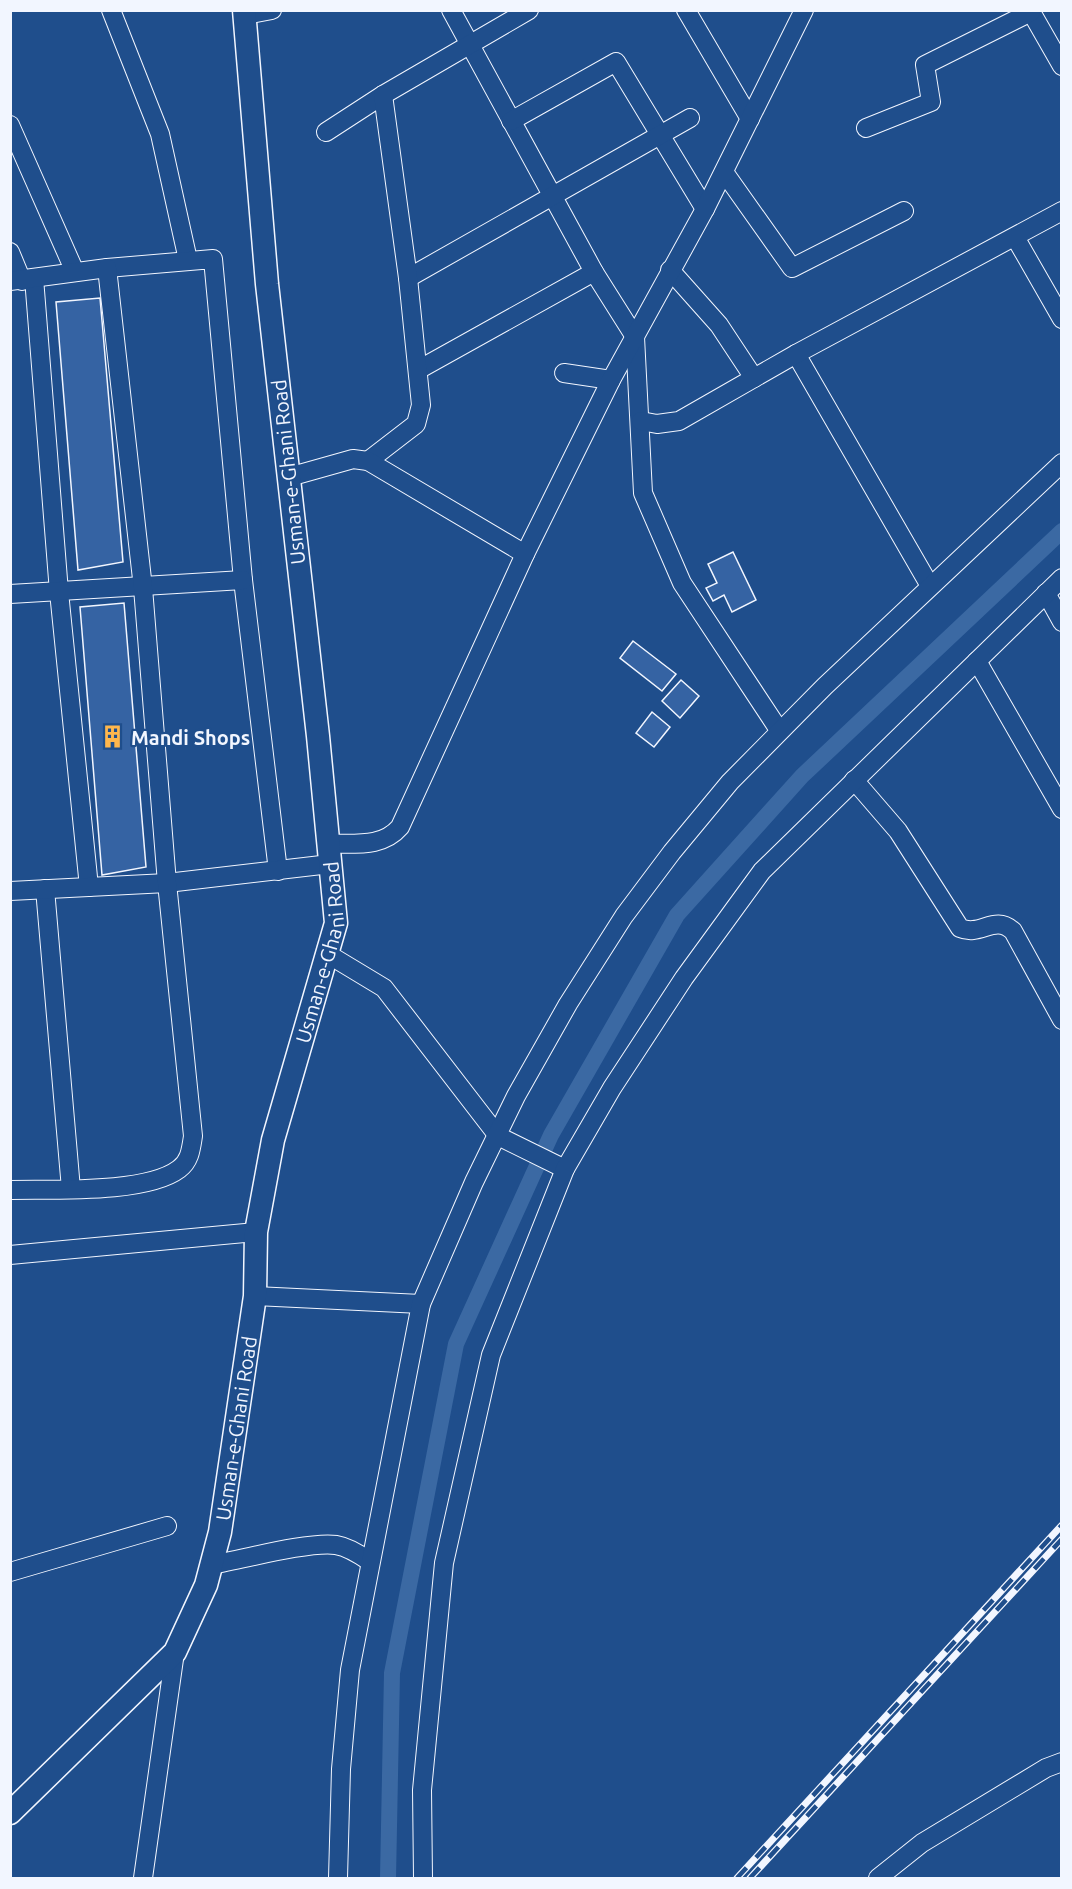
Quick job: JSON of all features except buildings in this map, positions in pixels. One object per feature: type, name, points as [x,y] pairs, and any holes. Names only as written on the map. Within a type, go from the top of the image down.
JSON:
[{"type":"main road","name":"Usman-e-Ghani Road","points":[[10,1813],[176,1652],[206,1585],[220,1532],[255,1296],[256,1232],[273,1140],[336,923],[267,284],[244,13]]},
{"type":"street","points":[[111,10],[160,134],[188,260]]},
{"type":"street","points":[[244,13],[272,10]]},
{"type":"street","points":[[451,10],[594,272],[635,337],[643,493],[682,583],[779,730]]},
{"type":"street","points":[[326,132],[383,95],[529,10]]},
{"type":"street","points":[[686,10],[750,119]]},
{"type":"street","points":[[10,891],[167,883],[278,871],[391,837],[400,827],[525,554],[611,380],[705,209],[804,10]]},
{"type":"street","points":[[866,128],[932,102],[925,65],[1031,11],[1062,66]]},
{"type":"street","points":[[511,121],[616,62],[705,209]]},
{"type":"street","points":[[368,461],[416,424],[421,405],[408,278],[383,95]]},
{"type":"street","points":[[408,278],[690,118]]},
{"type":"street","points":[[10,125],[75,272]]},
{"type":"street","points":[[724,172],[792,268],[904,211]]},
{"type":"street","points":[[641,421],[657,424],[679,421],[796,354],[1062,211]]},
{"type":"street","points":[[1015,237],[1062,320]]},
{"type":"street","points":[[10,252],[22,280],[59,592],[88,887]]},
{"type":"street","points":[[22,280],[107,268],[213,259],[243,580],[278,871]]},
{"type":"street","points":[[10,1190],[71,1189],[147,1183],[180,1168],[190,1156],[193,1136],[167,883],[143,588],[107,268]]},
{"type":"street","points":[[670,270],[718,325],[754,378]]},
{"type":"street","points":[[418,370],[594,272]]},
{"type":"street","points":[[796,354],[930,586]]},
{"type":"street","points":[[564,373],[611,380]]},
{"type":"street","points":[[289,477],[353,459],[368,461],[525,554]]},
{"type":"street","points":[[338,1878],[341,1769],[350,1670],[369,1562],[421,1304],[474,1182],[516,1096],[568,1004],[624,916],[672,852],[730,782],[779,730],[1062,463]]},
{"type":"street","points":[[423,1878],[422,1790],[444,1563],[491,1355],[562,1167],[684,978],[762,871],[1062,579]]},
{"type":"street","points":[[10,594],[143,588],[243,580]]},
{"type":"street","points":[[1046,594],[1062,622]]},
{"type":"street","points":[[976,661],[1062,809]]},
{"type":"street","points":[[854,780],[898,831],[960,928],[967,931],[998,923],[1004,924],[1013,932],[1062,1020]]},
{"type":"street","points":[[45,889],[71,1189]]},
{"type":"street","points":[[326,953],[384,988],[498,1136],[562,1167]]},
{"type":"street","points":[[10,1255],[256,1232]]},
{"type":"street","points":[[255,1296],[421,1304]]},
{"type":"street","points":[[10,1572],[167,1526]]},
{"type":"street","points":[[211,1565],[335,1545],[355,1551],[369,1562]]},
{"type":"street","points":[[142,1878],[176,1652]]},
{"type":"street","points":[[878,1878],[922,1843],[1046,1768],[1062,1762]]},
{"type":"waterway","points":[[388,1878],[392,1673],[456,1344],[551,1135],[677,915],[802,776],[1062,531]]},
{"type":"railway","points":[[737,1878],[1062,1525]]},
{"type":"railway","points":[[750,1878],[1062,1539]]},
{"type":"place","name":"Mandi Shops","points":[[113,737]]}]
